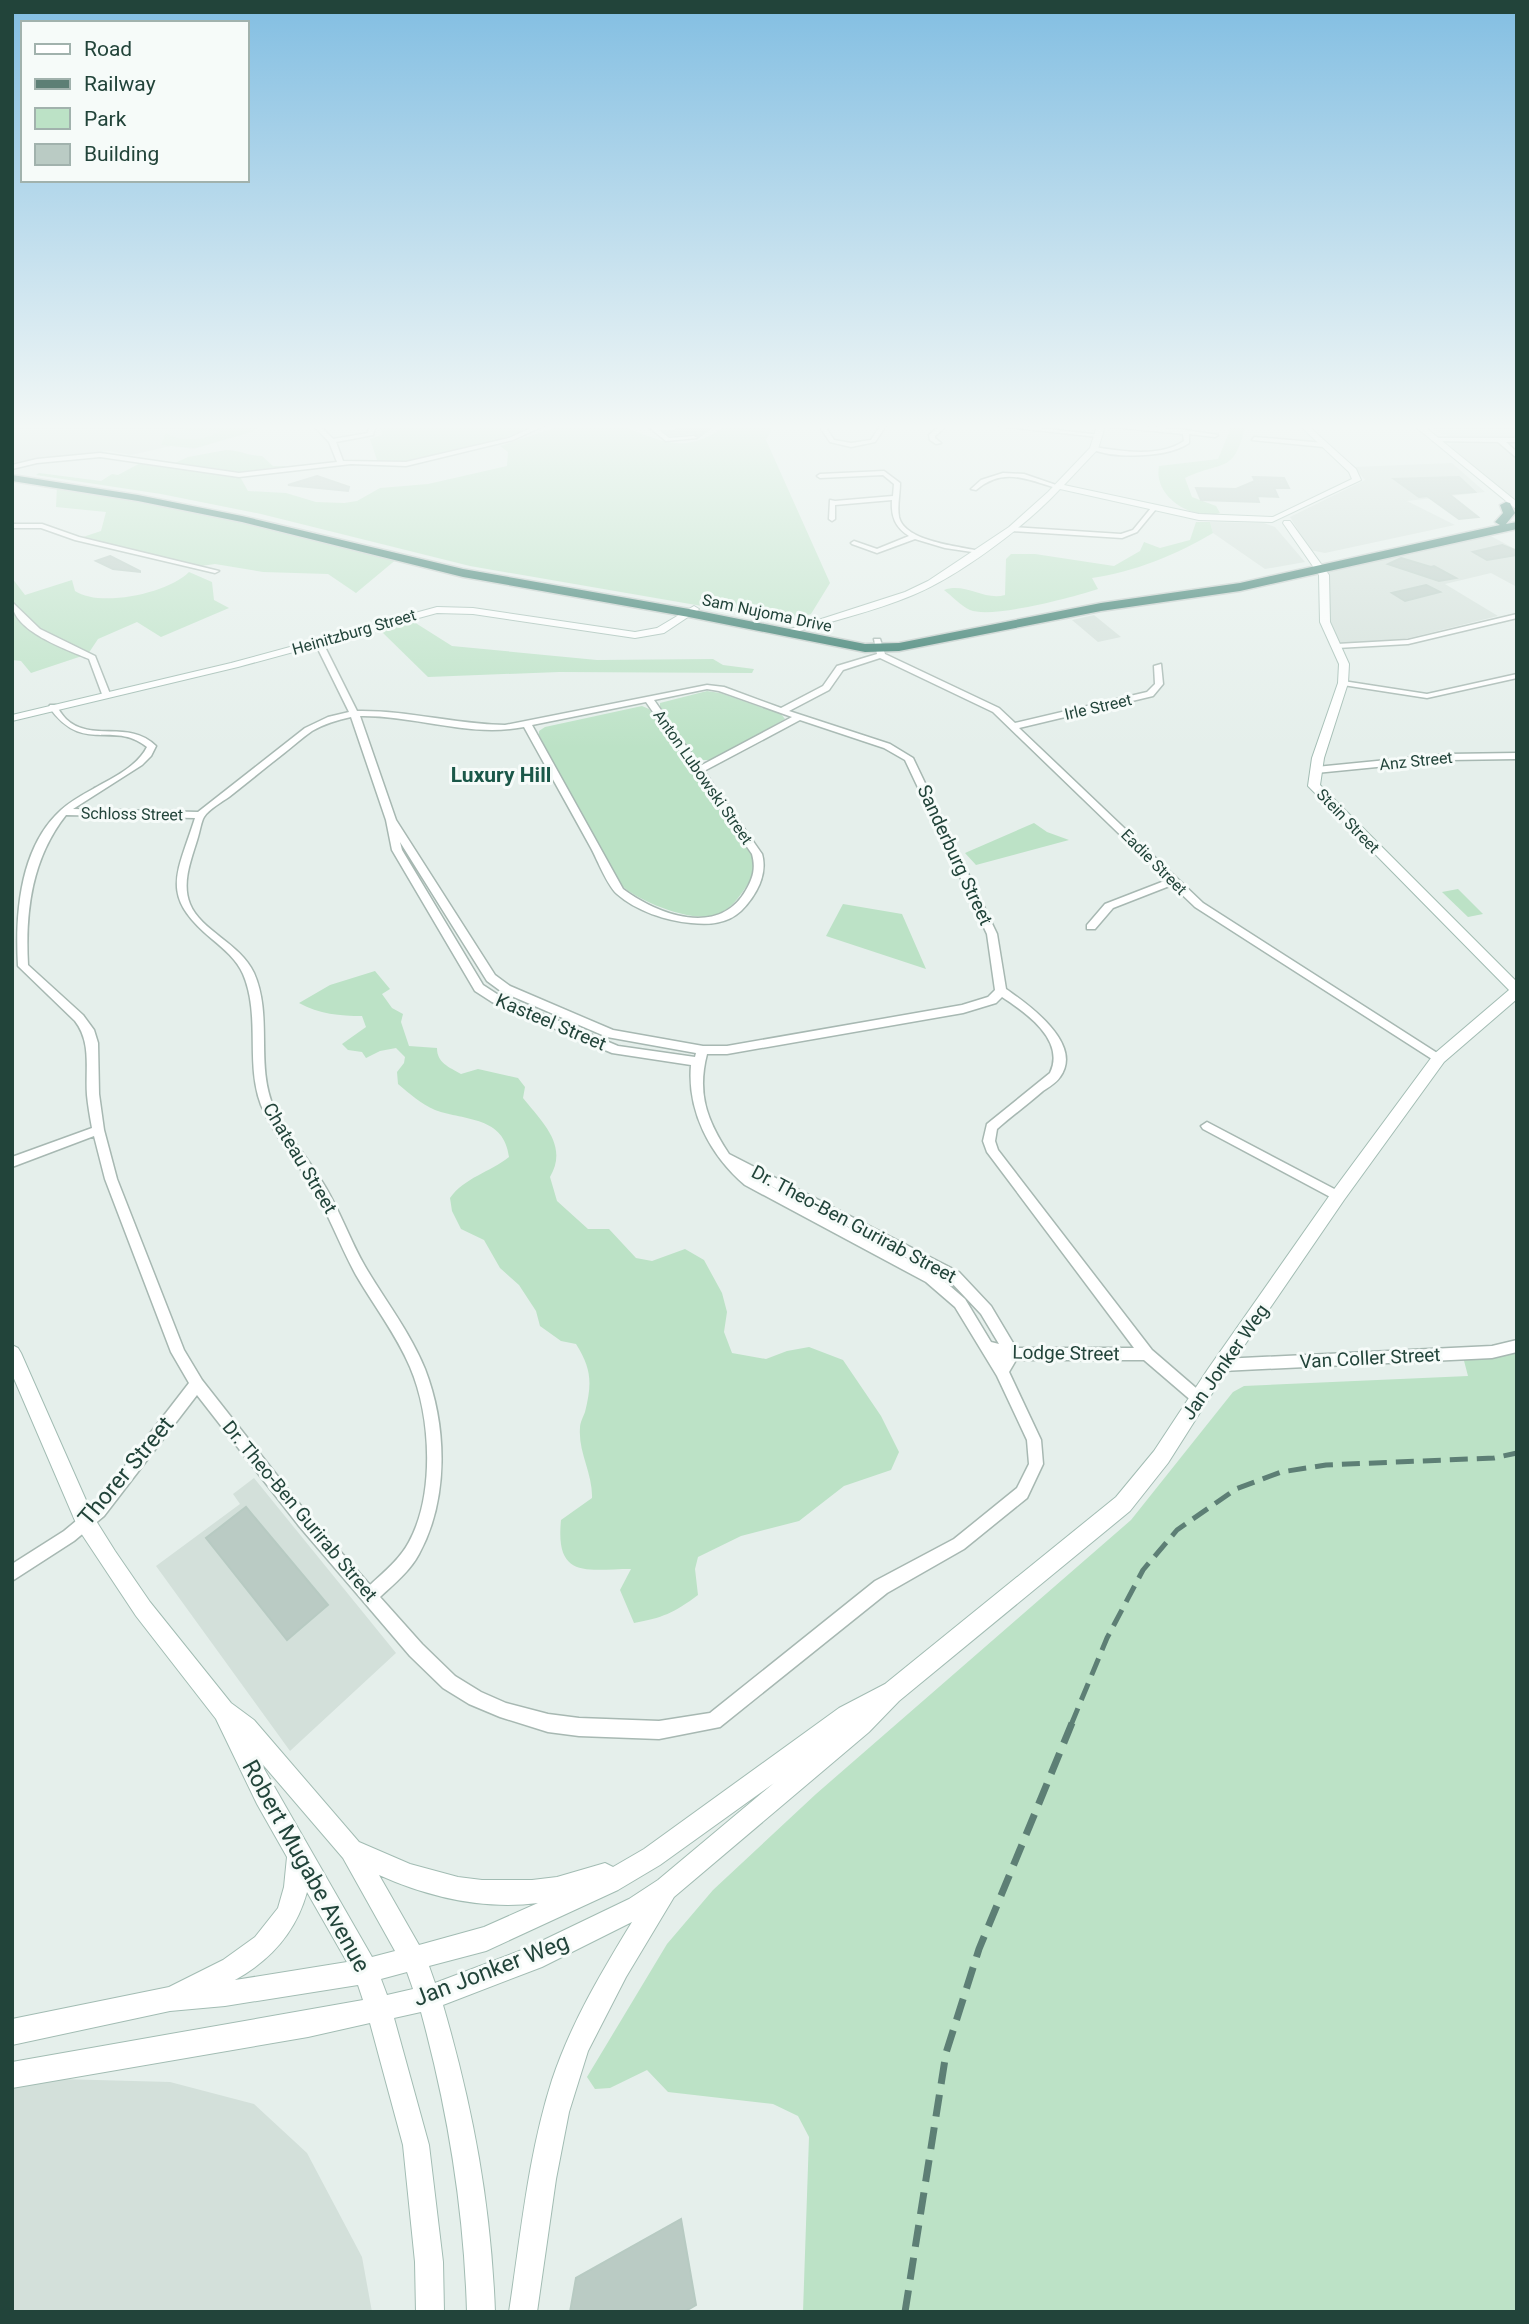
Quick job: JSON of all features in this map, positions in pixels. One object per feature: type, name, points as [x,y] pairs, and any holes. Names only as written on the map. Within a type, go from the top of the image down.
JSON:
[{"type":"highway","name":"Sam Nujoma Drive","points":[[292,531],[464,573],[792,630],[843,645],[879,648],[936,641],[1101,607],[1240,587],[1463,531]]},
{"type":"highway","name":"Sam Nujoma Drive","points":[[1320,567],[1487,531]]},
{"type":"main road","points":[[792,630],[913,592],[1008,531]]},
{"type":"main road","name":"Stein Street","points":[[1293,531],[1320,567],[1326,582],[1325,622],[1344,664],[1343,682],[1316,771],[1314,786],[1517,990]]},
{"type":"main road","name":"Heinitzburg Street","points":[[12,718],[319,643],[412,615],[447,610],[473,611],[635,635],[660,631],[691,611]]},
{"type":"main road","name":"Jan Jonker Weg","points":[[12,2075],[429,1998],[533,1958],[636,1907],[666,1888],[861,1724],[891,1693],[1123,1504],[1161,1457],[1198,1398],[1338,1196],[1439,1058],[1517,990]]},
{"type":"main road","name":"Robert Mugabe Avenue","points":[[12,1353],[86,1523],[143,1609],[223,1711],[253,1773],[366,1971],[380,2009],[416,2145],[429,2262],[430,2312]]},
{"type":"main road","name":"Jan Jonker Weg","points":[[12,2032],[170,1999],[225,1994],[366,1971],[486,1939],[523,1925],[610,1882],[652,1857],[847,1716],[891,1693]]},
{"type":"main road","name":"Robert Mugabe Avenue","points":[[223,1711],[246,1728],[351,1850],[414,1960],[429,1998],[447,2061],[467,2153],[479,2256],[481,2312]]},
{"type":"main road","points":[[351,1850],[441,1886],[495,1892],[560,1888],[594,1879],[652,1857]]},
{"type":"main road","points":[[170,1999],[255,1955],[281,1928],[294,1898],[299,1854]]},
{"type":"main road","points":[[523,2312],[545,2169],[560,2099],[576,2050],[606,1986],[666,1888]]},
{"type":"street","points":[[57,531],[215,571]]},
{"type":"street","points":[[905,531],[913,537],[977,552]]},
{"type":"street","points":[[1051,531],[1122,536],[1134,531]]},
{"type":"street","points":[[854,543],[877,551],[913,537]]},
{"type":"street","points":[[12,604],[22,621],[38,633],[92,659],[106,694]]},
{"type":"street","points":[[1337,646],[1408,642],[1517,615]]},
{"type":"street","name":"Kasteel Street","points":[[319,643],[355,715],[391,820],[397,850],[475,984],[483,992],[616,1050],[695,1062],[727,1050]]},
{"type":"street","points":[[782,711],[826,688],[840,668],[872,660],[879,648]]},
{"type":"street","name":"Eadie Street","points":[[879,648],[979,700],[1015,726],[1173,881],[1214,916],[1439,1058]]},
{"type":"street","name":"Irle Street","points":[[1015,726],[1150,694],[1161,680],[1158,666]]},
{"type":"street","points":[[1343,682],[1427,696],[1517,676]]},
{"type":"street","name":"Anton Lubowski Street","points":[[355,715],[380,712],[485,728],[527,724],[711,687],[799,717]]},
{"type":"street","name":"Anton Lubowski Street","points":[[527,724],[619,891],[631,901],[687,920],[716,920],[728,916],[739,907],[759,877],[761,864],[757,854],[648,698]]},
{"type":"street","name":"Dr. Theo-Ben Gurirab Street","points":[[53,707],[59,720],[68,727],[128,735],[147,741],[152,746],[148,756],[139,764],[64,812],[47,835],[36,858],[18,969],[79,1018],[88,1030],[92,1043],[93,1094],[111,1179],[178,1352],[197,1384],[304,1521],[416,1650],[449,1682],[475,1698],[506,1711],[548,1723],[659,1730],[713,1721],[881,1587],[958,1544],[1022,1493],[1036,1464],[1037,1451],[1020,1405],[960,1303],[941,1284],[738,1174],[712,1138],[704,1118],[695,1062]]},
{"type":"street","points":[[200,815],[313,727],[355,715]]},
{"type":"street","points":[[699,770],[799,717]]},
{"type":"street","name":"Sanderburg Street","points":[[799,717],[887,746],[909,758],[992,934],[1001,991]]},
{"type":"street","name":"Anz Street","points":[[1316,771],[1448,757],[1517,756]]},
{"type":"street","name":"Schloss Street","points":[[64,812],[200,815]]},
{"type":"street","name":"Chateau Street","points":[[200,815],[180,885],[183,904],[193,918],[230,947],[246,969],[256,993],[260,1016],[259,1076],[267,1107],[323,1193],[359,1268],[409,1349],[428,1401],[434,1458],[423,1529],[406,1560],[371,1595]]},
{"type":"street","name":"Kasteel Street","points":[[391,820],[496,983],[611,1034],[703,1050],[727,1050],[963,1009],[992,1000],[1001,991]]},
{"type":"street","points":[[1091,927],[1109,906],[1173,881]]},
{"type":"street","points":[[1001,991],[1045,1022],[1060,1065],[1055,1076],[991,1127],[989,1140],[993,1152],[1147,1354],[1198,1398]]},
{"type":"street","points":[[695,1062],[703,1050]]},
{"type":"street","points":[[1207,1126],[1338,1196]]},
{"type":"street","points":[[12,1162],[99,1129]]},
{"type":"street","name":"Dr. Theo-Ben Gurirab Street","points":[[724,1157],[737,1161],[954,1276],[986,1310],[1012,1354]]},
{"type":"street","name":"Lodge Street","points":[[986,1346],[1012,1354],[1147,1354]]},
{"type":"street","name":"Van Coller Street","points":[[1222,1364],[1492,1352],[1517,1346]]},
{"type":"street","points":[[1002,1372],[1012,1354]]},
{"type":"street","name":"Thorer Street","points":[[12,1573],[86,1523],[115,1491],[197,1384]]},
{"type":"shaded area","points":[[1279,531],[1305,562],[1265,569],[1213,533]]},
{"type":"shaded area","points":[[1299,531],[1425,531],[1325,553],[1310,550]]},
{"type":"shaded area","points":[[1485,533],[1517,550],[1517,587],[1491,573],[1445,584],[1498,616],[1393,642],[1342,643],[1333,640],[1327,628],[1321,569]]},
{"type":"shaded area","points":[[1094,615],[1121,637],[1098,642],[1072,620]]},
{"type":"shaded area","points":[[254,1478],[396,1653],[290,1751],[156,1566],[240,1504],[233,1494]]},
{"type":"shaded area","points":[[60,2079],[170,2082],[254,2104],[307,2153],[362,2257],[372,2312],[12,2312],[12,2086]]},
{"type":"green space","points":[[100,531],[288,531],[398,558],[356,593],[328,574],[263,572],[215,564],[194,567],[77,539]]},
{"type":"green space","points":[[331,531],[807,531],[830,583],[811,614],[788,621],[470,566]]},
{"type":"green space","points":[[1193,531],[1213,531],[1154,562],[1092,578],[1098,589],[1033,606],[981,612],[970,610],[944,590],[959,588],[990,596],[1005,595],[1006,559],[1011,554],[1035,554],[1114,566],[1140,551],[1144,542],[1160,548],[1190,540]]},
{"type":"green space","points":[[189,572],[212,582],[214,600],[229,608],[161,637],[137,622],[98,639],[88,654],[31,673],[21,661],[12,660],[12,578],[25,595],[72,580],[75,591],[86,596],[117,598],[151,592],[179,580]]},
{"type":"green space","points":[[414,622],[452,646],[597,660],[713,659],[723,665],[754,669],[752,673],[559,672],[428,677],[381,631]]},
{"type":"green space","points":[[707,691],[781,714],[785,719],[714,760],[698,760],[660,707],[660,703]]},
{"type":"green space","points":[[642,706],[649,709],[752,855],[753,872],[748,885],[732,905],[717,915],[701,917],[662,908],[636,896],[618,882],[539,735],[539,731],[545,727]]},
{"type":"green space","points":[[1034,823],[1047,832],[1069,840],[976,865],[965,853]]},
{"type":"green space","points":[[1458,889],[1483,914],[1468,917],[1442,892]]},
{"type":"green space","points":[[843,904],[902,914],[926,969],[826,936]]},
{"type":"green space","points":[[375,971],[390,989],[382,994],[392,1008],[403,1014],[401,1022],[409,1046],[437,1048],[441,1061],[461,1074],[478,1069],[518,1078],[525,1087],[523,1098],[555,1144],[555,1165],[550,1177],[557,1201],[588,1229],[609,1229],[636,1258],[652,1261],[685,1249],[704,1260],[722,1293],[727,1312],[724,1332],[732,1353],[766,1359],[809,1347],[843,1360],[881,1416],[899,1452],[891,1470],[844,1486],[799,1521],[741,1536],[698,1557],[695,1569],[698,1595],[668,1614],[652,1619],[634,1623],[620,1590],[631,1569],[588,1569],[569,1562],[563,1553],[560,1539],[561,1520],[592,1498],[580,1437],[580,1424],[589,1393],[588,1369],[576,1344],[561,1341],[540,1326],[536,1311],[519,1285],[500,1268],[484,1240],[461,1229],[452,1211],[450,1198],[462,1185],[509,1157],[506,1144],[492,1127],[435,1110],[398,1084],[397,1072],[405,1057],[396,1048],[380,1051],[366,1058],[362,1052],[348,1050],[342,1044],[366,1027],[362,1016],[330,1014],[299,1003],[330,985]]},
{"type":"green space","points":[[1517,1346],[1517,2312],[803,2312],[809,2137],[798,2116],[773,2104],[668,2092],[647,2070],[610,2088],[595,2089],[587,2077],[667,1944],[713,1890],[816,1794],[1131,1520],[1233,1392],[1244,1386],[1468,1376],[1462,1353]]},
{"type":"building","points":[[1502,545],[1517,551],[1517,555],[1487,560],[1473,552]]},
{"type":"building","points":[[110,556],[140,572],[113,569],[96,561]]},
{"type":"building","points":[[1401,558],[1434,566],[1456,578],[1439,581],[1388,564]]},
{"type":"building","points":[[1426,585],[1440,592],[1405,601],[1392,593]]},
{"type":"building","points":[[246,1507],[328,1605],[287,1640],[206,1538]]},
{"type":"building","points":[[681,2219],[696,2305],[684,2312],[570,2312],[576,2278]]},
{"type":"railway","points":[[1071,1725],[1107,1638],[1143,1570],[1177,1530],[1236,1489],[1281,1472],[1326,1465],[1494,1458],[1517,1453]]},
{"type":"railway","points":[[905,2312],[946,2053],[979,1949],[1072,1723]]},
{"type":"district","name":"Luxury Hill","points":[[501,775]]}]
